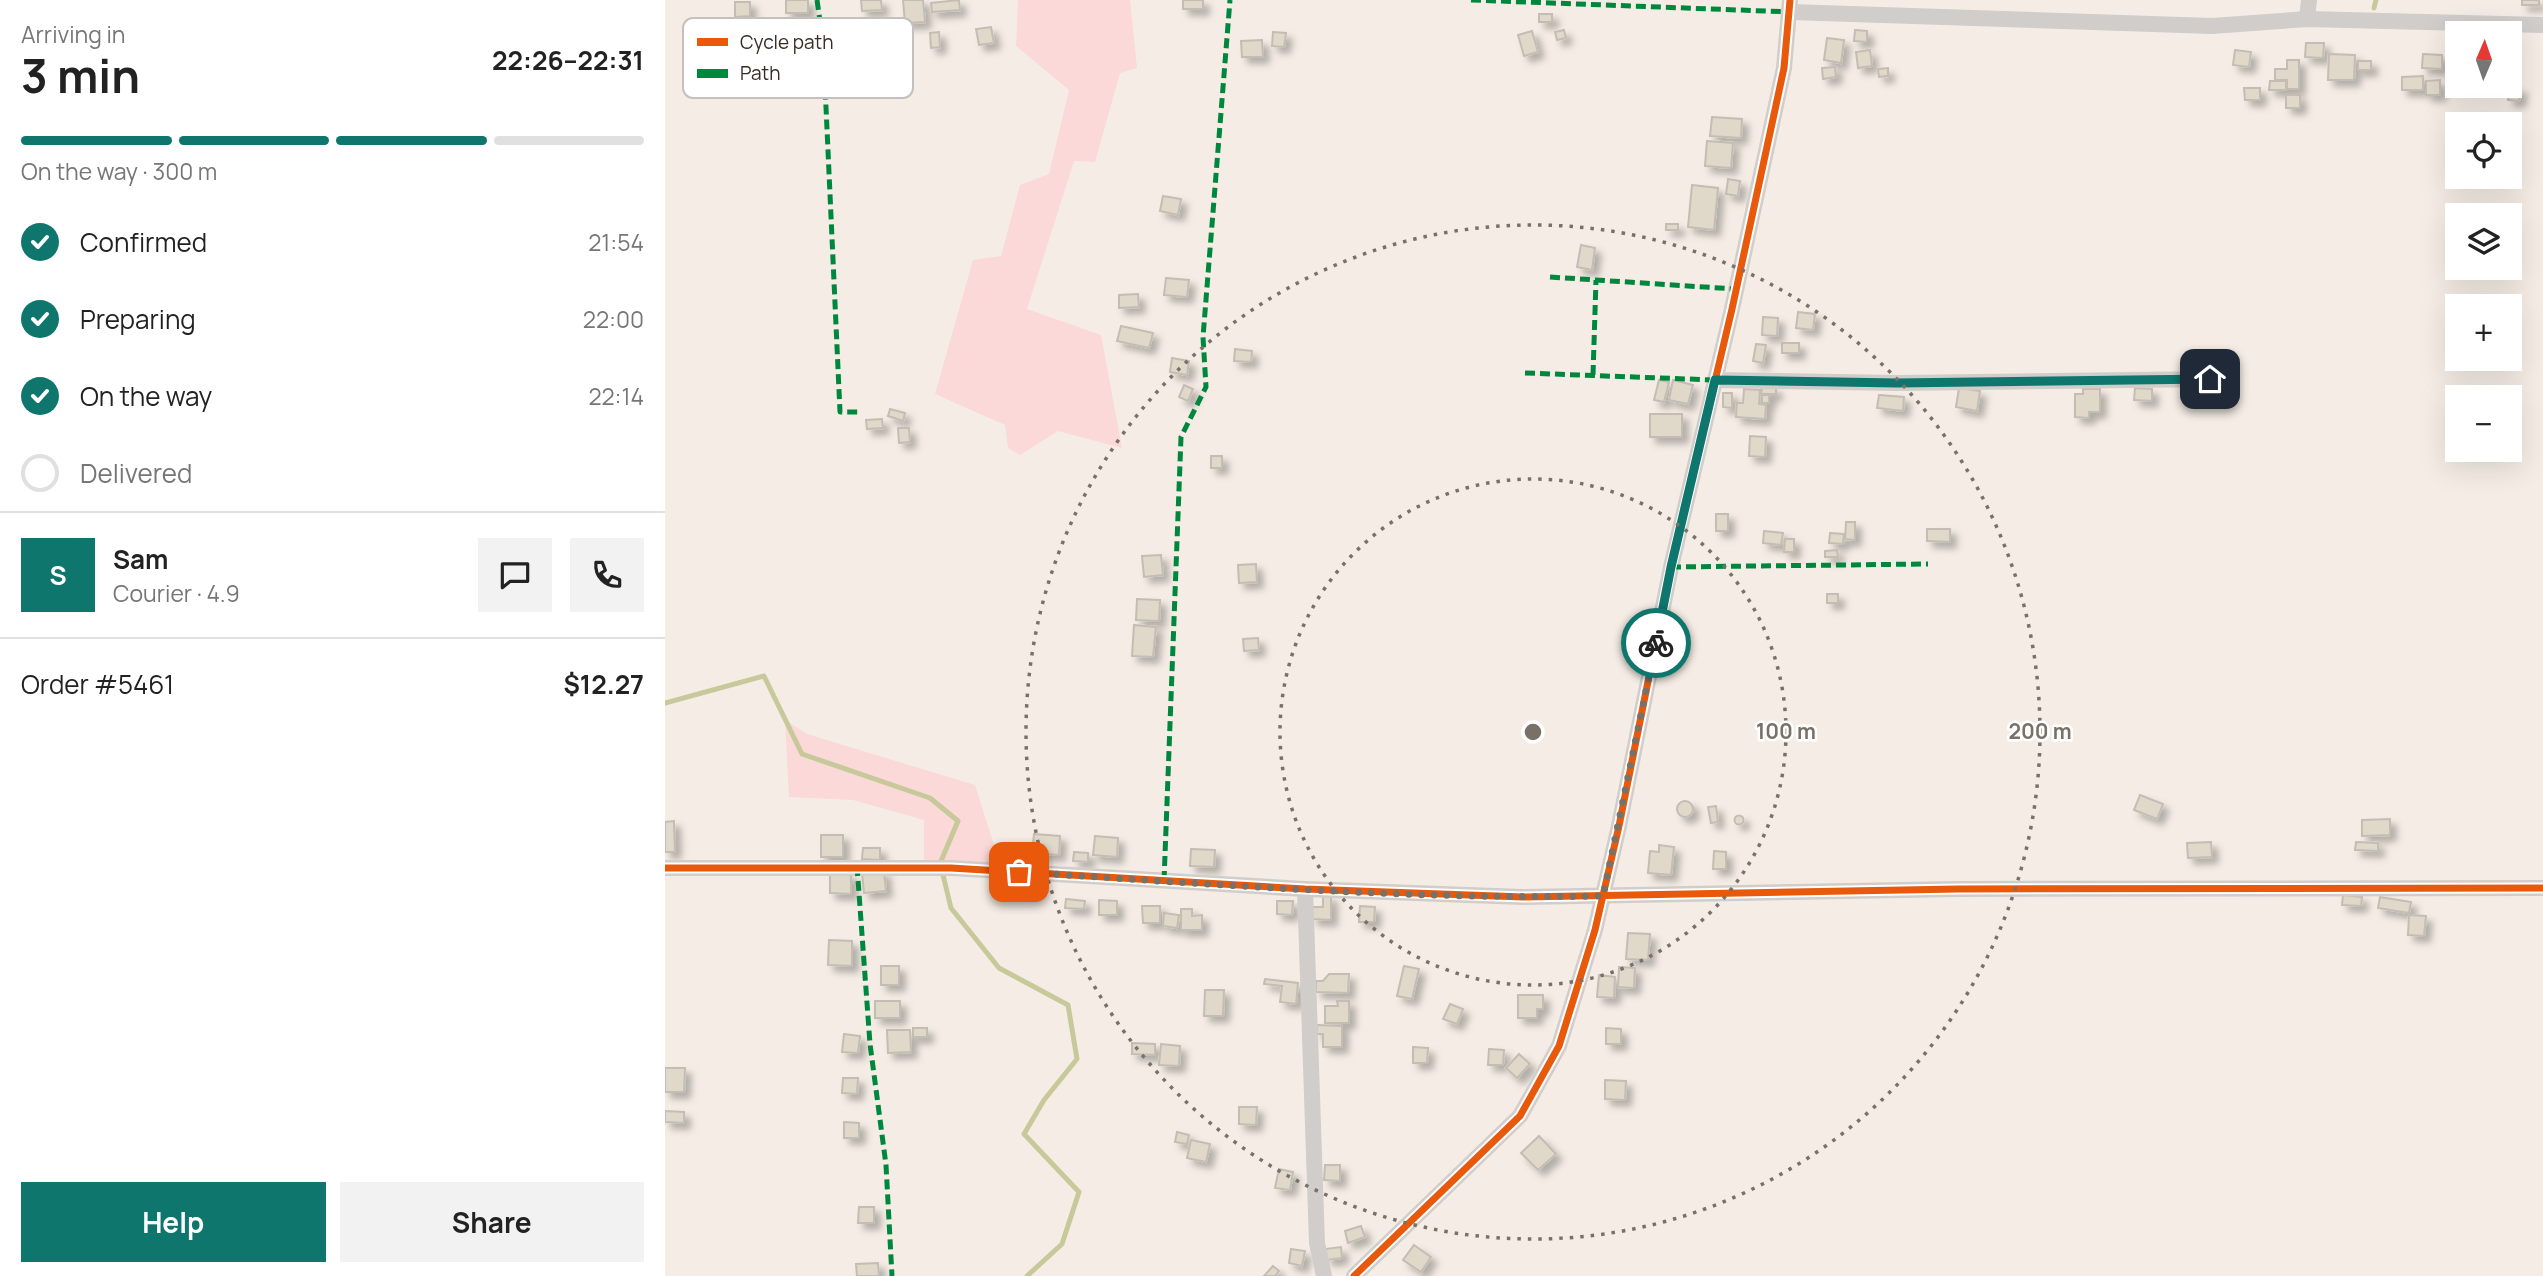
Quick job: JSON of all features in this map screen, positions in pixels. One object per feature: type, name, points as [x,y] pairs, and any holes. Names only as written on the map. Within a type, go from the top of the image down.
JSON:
[{"type":"street","points":[[2307,19],[2309,0]]},
{"type":"street","points":[[1355,1276],[1520,1116],[1559,1046],[1603,896],[1671,567],[1784,68],[1791,6],[2211,26],[2307,19],[2543,25]]},
{"type":"street","points":[[1715,380],[1897,383],[2210,379]]},
{"type":"street","points":[[665,868],[951,868],[1305,889],[1523,897],[2214,887],[2543,888]]},
{"type":"street","points":[[1305,889],[1317,1242],[1324,1276]]},
{"type":"shaded area","points":[[1018,0],[1130,0],[1137,68],[1120,73],[1095,162],[1074,161],[1027,309],[1101,335],[1122,448],[1058,431],[1020,455],[1008,448],[1005,425],[935,394],[973,260],[1001,256],[1020,185],[1049,174],[1069,90],[1016,46]]},
{"type":"shaded area","points":[[785,720],[807,734],[975,785],[1002,871],[924,868],[924,820],[853,800],[789,797]]},
{"type":"building","points":[[786,0],[808,0],[808,13],[786,13]]},
{"type":"building","points":[[861,0],[881,0],[882,10],[862,11]]},
{"type":"building","points":[[903,0],[923,0],[925,22],[913,23],[913,18],[905,18]]},
{"type":"building","points":[[959,0],[960,10],[932,12],[931,3]]},
{"type":"building","points":[[1183,0],[1203,0],[1203,9],[1183,9]]},
{"type":"building","points":[[2522,0],[2539,0],[2539,5],[2522,5]]},
{"type":"building","points":[[735,2],[750,2],[750,16],[735,17]]},
{"type":"building","points":[[1539,14],[1552,14],[1552,22],[1539,22]]},
{"type":"building","points":[[991,27],[994,43],[979,45],[976,29]]},
{"type":"building","points":[[1564,30],[1566,38],[1557,40],[1555,32]]},
{"type":"building","points":[[1855,30],[1867,31],[1867,42],[1854,41]]},
{"type":"building","points":[[1532,31],[1538,52],[1524,56],[1518,35]]},
{"type":"building","points":[[939,32],[940,47],[931,48],[930,33]]},
{"type":"building","points":[[1273,32],[1286,33],[1284,47],[1272,46]]},
{"type":"building","points":[[1827,38],[1844,40],[1841,63],[1824,60]]},
{"type":"building","points":[[1262,40],[1263,57],[1242,57],[1241,41]]},
{"type":"building","points":[[2306,43],[2324,43],[2323,58],[2305,57]]},
{"type":"building","points":[[1870,50],[1872,66],[1858,68],[1856,52]]},
{"type":"building","points":[[2235,50],[2251,52],[2249,67],[2233,65]]},
{"type":"building","points":[[2329,54],[2355,55],[2354,80],[2328,80]]},
{"type":"building","points":[[2423,54],[2442,55],[2442,69],[2422,68]]},
{"type":"building","points":[[2287,60],[2299,60],[2299,89],[2287,89],[2287,80],[2275,80],[2275,69],[2287,69]]},
{"type":"building","points":[[2358,61],[2371,61],[2371,70],[2358,70]]},
{"type":"building","points":[[1835,67],[1836,77],[1823,79],[1822,68]]},
{"type":"building","points":[[1888,68],[1888,76],[1879,77],[1878,69]]},
{"type":"building","points":[[2423,76],[2423,90],[2402,90],[2402,77]]},
{"type":"building","points":[[2440,80],[2440,95],[2426,95],[2426,81]]},
{"type":"building","points":[[2270,81],[2286,81],[2286,90],[2269,90]]},
{"type":"building","points":[[2244,88],[2260,88],[2260,100],[2245,100]]},
{"type":"building","points":[[2286,95],[2300,95],[2300,108],[2286,108]]},
{"type":"building","points":[[1712,117],[1742,119],[1741,138],[1710,136]]},
{"type":"building","points":[[1707,141],[1733,143],[1731,168],[1705,166]]},
{"type":"building","points":[[1728,179],[1740,181],[1738,196],[1726,194]]},
{"type":"building","points":[[1692,185],[1718,188],[1714,230],[1688,227]]},
{"type":"building","points":[[1163,196],[1181,199],[1178,215],[1160,211]]},
{"type":"building","points":[[1666,224],[1678,224],[1678,230],[1666,230]]},
{"type":"building","points":[[1581,245],[1595,248],[1592,270],[1577,267]]},
{"type":"building","points":[[1166,278],[1189,280],[1187,297],[1164,295]]},
{"type":"building","points":[[1138,294],[1139,307],[1119,308],[1119,295]]},
{"type":"building","points":[[1798,312],[1815,314],[1813,330],[1796,328]]},
{"type":"building","points":[[1763,317],[1778,318],[1777,336],[1762,335]]},
{"type":"building","points":[[1121,326],[1153,333],[1149,348],[1117,341]]},
{"type":"building","points":[[1782,343],[1799,343],[1799,353],[1782,353]]},
{"type":"building","points":[[1756,344],[1766,345],[1763,363],[1753,361]]},
{"type":"building","points":[[1235,349],[1252,351],[1251,362],[1234,361]]},
{"type":"building","points":[[1172,358],[1189,361],[1187,375],[1170,372]]},
{"type":"building","points":[[1659,380],[1669,382],[1664,402],[1654,400]]},
{"type":"building","points":[[1673,380],[1693,385],[1688,404],[1669,400]]},
{"type":"building","points":[[1184,385],[1193,389],[1188,401],[1179,397]]},
{"type":"building","points":[[1762,387],[1776,388],[1776,394],[1761,394]]},
{"type":"building","points":[[1959,388],[1980,391],[1977,411],[1956,407]]},
{"type":"building","points":[[2135,388],[2152,389],[2152,401],[2134,400]]},
{"type":"building","points":[[1744,389],[1760,390],[1759,404],[1766,405],[1765,419],[1736,417],[1737,403],[1743,403]]},
{"type":"building","points":[[2083,389],[2100,389],[2100,412],[2089,412],[2089,418],[2075,417],[2075,394],[2083,394]]},
{"type":"building","points":[[1723,393],[1732,393],[1732,408],[1723,407]]},
{"type":"building","points":[[1762,395],[1769,395],[1769,403],[1762,403]]},
{"type":"building","points":[[1879,395],[1904,397],[1903,411],[1877,408]]},
{"type":"building","points":[[890,409],[905,413],[903,421],[888,416]]},
{"type":"building","points":[[1650,414],[1682,414],[1682,437],[1650,437]]},
{"type":"building","points":[[882,419],[883,428],[867,429],[866,420]]},
{"type":"building","points":[[898,428],[909,428],[910,442],[899,443]]},
{"type":"building","points":[[1750,436],[1766,437],[1765,457],[1749,456]]},
{"type":"building","points":[[1211,456],[1222,456],[1222,468],[1211,468]]},
{"type":"building","points":[[1716,514],[1728,514],[1728,531],[1716,531]]},
{"type":"building","points":[[1846,522],[1855,522],[1855,540],[1845,539]]},
{"type":"building","points":[[1927,529],[1950,529],[1950,542],[1927,541]]},
{"type":"building","points":[[1764,531],[1783,533],[1781,545],[1763,543]]},
{"type":"building","points":[[1830,533],[1844,534],[1843,544],[1829,543]]},
{"type":"building","points":[[1785,539],[1794,539],[1794,552],[1784,552]]},
{"type":"building","points":[[1837,550],[1838,557],[1825,557],[1825,551]]},
{"type":"building","points":[[1161,555],[1163,575],[1144,577],[1142,556]]},
{"type":"building","points":[[1256,564],[1257,582],[1239,583],[1238,565]]},
{"type":"building","points":[[1827,594],[1838,594],[1838,603],[1827,603]]},
{"type":"building","points":[[1137,599],[1160,600],[1159,621],[1136,620]]},
{"type":"building","points":[[1134,625],[1156,627],[1153,657],[1132,656]]},
{"type":"building","points":[[1258,638],[1259,650],[1244,651],[1243,639]]},
{"type":"building","points":[[2140,795],[2163,804],[2157,819],[2134,810]]},
{"type":"building","points":[[1685,801],[1693,809],[1685,817],[1677,809]]},
{"type":"building","points":[[1716,806],[1718,822],[1711,823],[1708,807]]},
{"type":"building","points":[[1739,816],[1743,820],[1739,824],[1735,820]]},
{"type":"building","points":[[2390,819],[2390,835],[2362,836],[2362,820]]},
{"type":"building","points":[[674,821],[675,852],[665,852],[665,822]]},
{"type":"building","points":[[1034,834],[1060,836],[1059,855],[1032,853]]},
{"type":"building","points":[[821,835],[843,835],[843,857],[821,857]]},
{"type":"building","points":[[1095,836],[1118,838],[1117,857],[1093,855]]},
{"type":"building","points":[[2211,842],[2212,857],[2188,858],[2187,843]]},
{"type":"building","points":[[2356,842],[2378,843],[2378,851],[2355,850]]},
{"type":"building","points":[[1659,845],[1674,847],[1671,875],[1648,873],[1650,851],[1659,852]]},
{"type":"building","points":[[863,848],[880,848],[880,860],[862,859]]},
{"type":"building","points":[[1191,849],[1215,850],[1214,867],[1190,866]]},
{"type":"building","points":[[1714,851],[1726,852],[1726,869],[1713,869]]},
{"type":"building","points":[[1074,852],[1088,853],[1088,862],[1073,861]]},
{"type":"building","points":[[884,871],[886,891],[864,893],[862,873]]},
{"type":"building","points":[[830,874],[851,874],[851,894],[830,893]]},
{"type":"building","points":[[2343,895],[2362,897],[2361,906],[2342,905]]},
{"type":"building","points":[[1323,896],[1331,896],[1331,920],[1312,919],[1312,907],[1323,907]]},
{"type":"building","points":[[2380,897],[2411,902],[2409,913],[2378,908]]},
{"type":"building","points":[[1066,899],[1085,901],[1084,909],[1065,908]]},
{"type":"building","points":[[1099,900],[1117,901],[1117,915],[1099,915]]},
{"type":"building","points":[[1277,901],[1293,901],[1292,915],[1277,914]]},
{"type":"building","points":[[1142,906],[1160,906],[1160,923],[1143,923]]},
{"type":"building","points":[[1360,906],[1375,907],[1374,922],[1359,922]]},
{"type":"building","points":[[1181,909],[1192,909],[1192,916],[1202,915],[1202,930],[1181,930]]},
{"type":"building","points":[[1164,913],[1179,915],[1177,928],[1163,926]]},
{"type":"building","points":[[2409,915],[2426,916],[2424,936],[2408,935]]},
{"type":"building","points":[[1628,933],[1650,934],[1648,960],[1626,959]]},
{"type":"building","points":[[829,940],[852,941],[852,966],[828,965]]},
{"type":"building","points":[[881,966],[899,966],[899,985],[881,985]]},
{"type":"building","points":[[1404,966],[1419,969],[1412,999],[1397,996]]},
{"type":"building","points":[[1619,967],[1635,968],[1634,988],[1618,987]]},
{"type":"building","points":[[1329,974],[1349,974],[1348,993],[1316,992],[1316,981],[1323,981]]},
{"type":"building","points":[[1599,975],[1615,977],[1614,998],[1597,997]]},
{"type":"building","points":[[1265,979],[1298,983],[1296,1004],[1280,1002],[1282,986],[1264,984]]},
{"type":"building","points":[[1205,990],[1224,990],[1223,1016],[1204,1016]]},
{"type":"building","points":[[1518,995],[1543,995],[1543,1009],[1537,1009],[1537,1018],[1518,1018]]},
{"type":"building","points":[[875,1001],[900,1001],[900,1018],[875,1018]]},
{"type":"building","points":[[1337,1001],[1349,1001],[1349,1023],[1325,1023],[1325,1006],[1338,1006]]},
{"type":"building","points":[[1450,1004],[1463,1009],[1457,1024],[1443,1019]]},
{"type":"building","points":[[1317,1025],[1342,1026],[1342,1047],[1323,1047],[1323,1034],[1317,1034]]},
{"type":"building","points":[[913,1028],[927,1028],[927,1037],[913,1037]]},
{"type":"building","points":[[1606,1028],[1621,1029],[1621,1044],[1606,1044]]},
{"type":"building","points":[[887,1030],[910,1030],[911,1052],[888,1053]]},
{"type":"building","points":[[844,1034],[860,1036],[858,1053],[842,1052]]},
{"type":"building","points":[[1132,1043],[1155,1044],[1155,1055],[1132,1054]]},
{"type":"building","points":[[1161,1044],[1180,1046],[1179,1066],[1159,1065]]},
{"type":"building","points":[[1413,1047],[1428,1048],[1427,1063],[1413,1063]]},
{"type":"building","points":[[1489,1049],[1504,1050],[1503,1065],[1488,1065]]},
{"type":"building","points":[[1519,1054],[1530,1064],[1517,1078],[1506,1068]]},
{"type":"building","points":[[665,1068],[685,1068],[684,1092],[665,1092]]},
{"type":"building","points":[[843,1078],[858,1078],[857,1094],[842,1093]]},
{"type":"building","points":[[1605,1080],[1626,1081],[1625,1100],[1605,1099]]},
{"type":"building","points":[[1239,1107],[1257,1107],[1256,1125],[1239,1124]]},
{"type":"building","points":[[665,1111],[684,1112],[684,1123],[665,1122]]},
{"type":"building","points":[[844,1122],[859,1123],[859,1138],[844,1138]]},
{"type":"building","points":[[1177,1132],[1189,1135],[1187,1144],[1175,1142]]},
{"type":"building","points":[[1539,1136],[1556,1154],[1538,1170],[1521,1153]]},
{"type":"building","points":[[1191,1140],[1210,1144],[1206,1162],[1187,1158]]},
{"type":"building","points":[[1325,1165],[1340,1165],[1340,1181],[1324,1180]]},
{"type":"building","points":[[1279,1169],[1293,1172],[1290,1190],[1275,1188]]},
{"type":"building","points":[[859,1207],[874,1207],[874,1223],[858,1223]]},
{"type":"building","points":[[1361,1226],[1365,1237],[1348,1243],[1345,1231]]},
{"type":"building","points":[[1414,1245],[1431,1257],[1421,1272],[1403,1260]]},
{"type":"building","points":[[1341,1247],[1342,1258],[1327,1260],[1325,1249]]},
{"type":"building","points":[[1291,1249],[1305,1251],[1302,1266],[1289,1263]]},
{"type":"building","points":[[878,1263],[879,1276],[857,1276],[856,1264]]},
{"type":"building","points":[[1273,1266],[1279,1271],[1275,1276],[1264,1276]]},
{"type":"waterway","points":[[2374,8],[2376,0]]},
{"type":"waterway","points":[[665,703],[764,676],[802,754],[930,798],[958,821],[941,861]]},
{"type":"waterway","points":[[943,875],[951,908],[999,968],[1068,1005],[1077,1059],[1044,1100],[1024,1134],[1079,1192],[1062,1244],[1027,1276]]},
{"type":"marked path","points":[[817,0],[820,18]]},
{"type":"marked path","points":[[1164,881],[1181,437],[1206,387],[1203,337],[1230,0]]},
{"type":"marked path","points":[[1471,0],[1791,12]]},
{"type":"marked path","points":[[826,98],[840,412],[862,412]]},
{"type":"marked path","points":[[1550,277],[1735,289]]},
{"type":"marked path","points":[[1593,375],[1596,280]]},
{"type":"marked path","points":[[1525,373],[1715,380]]},
{"type":"marked path","points":[[1671,567],[1928,564]]},
{"type":"marked path","points":[[857,866],[870,1044],[886,1165],[892,1276]]},
{"type":"cycle path","points":[[1354,1276],[1520,1116],[1559,1046],[1595,930],[1619,826],[1671,567],[1732,309],[1784,68],[1790,0]]},
{"type":"cycle path","points":[[665,868],[951,868],[1305,889],[1523,897],[1958,889],[2543,888]]},
{"type":"way so far","points":[[1019,872],[1305,889],[1523,897],[1603,896],[1656,643]]},
{"type":"route","points":[[1656,643],[1715,380],[1897,383],[2210,379]]}]
